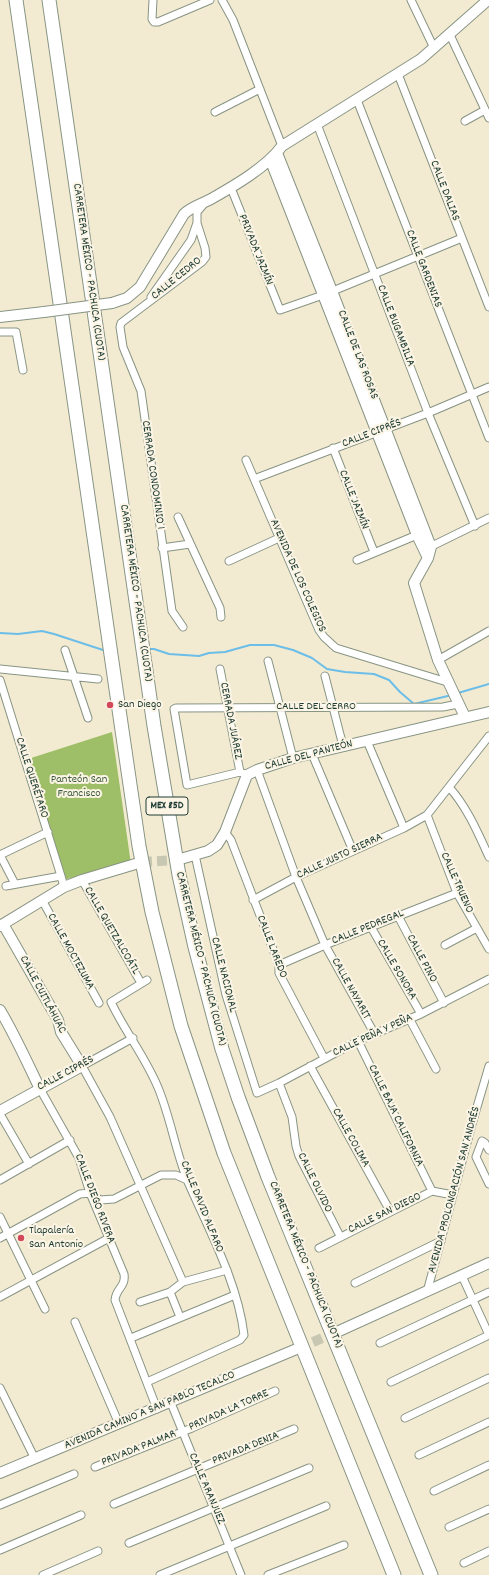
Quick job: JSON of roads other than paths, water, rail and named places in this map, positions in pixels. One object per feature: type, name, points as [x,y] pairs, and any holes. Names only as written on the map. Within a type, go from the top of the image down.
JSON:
[{"type":"highway","name":"MEX 85D","points":[[16,0],[139,846],[156,926],[181,1026],[224,1153],[394,1575]]},
{"type":"highway","name":"CARRETERA MÉXICO - PACHUCA (CUOTA)","points":[[49,0],[154,726],[179,875],[195,947],[225,1056],[268,1177],[431,1575]]},
{"type":"street","points":[[153,0],[152,19],[154,22],[158,22],[210,0]]},
{"type":"street","points":[[222,0],[233,20],[260,89],[276,153]]},
{"type":"street","points":[[411,0],[434,48]]},
{"type":"street","points":[[0,317],[112,303],[134,294],[140,287],[184,214],[189,209],[206,202],[231,188],[276,153],[317,124],[421,59],[488,0]]},
{"type":"street","points":[[450,35],[489,118]]},
{"type":"street","name":"CALLE DALIAS","points":[[398,74],[489,307]]},
{"type":"street","points":[[215,112],[260,89]]},
{"type":"street","name":"CALLE GARDENIAS","points":[[357,100],[489,438]]},
{"type":"street","points":[[466,121],[485,110]]},
{"type":"street","name":"CALLE BUGAMBILIA","points":[[317,124],[428,413],[475,526]]},
{"type":"street","name":"CALLE DE LAS ROSAS","points":[[276,153],[381,430],[426,556]]},
{"type":"street","name":"PRIVADA JAZMÍN","points":[[231,188],[280,310],[328,293]]},
{"type":"street","points":[[146,304],[191,240],[197,223],[197,212],[206,202]]},
{"type":"street","name":"CALLE CEDRO","points":[[121,322],[202,262],[206,257],[205,248],[197,223]]},
{"type":"street","points":[[328,293],[462,238]]},
{"type":"street","name":"CERRADA CONDOMINIO 1","points":[[121,322],[120,327],[123,347],[141,392],[172,611],[183,627]]},
{"type":"street","points":[[0,332],[16,332],[23,370]]},
{"type":"street","name":"CALLE CIPRÉS","points":[[254,479],[428,413],[489,387]]},
{"type":"street","name":"CALLE DE LAS ROSAS","points":[[381,430],[417,535],[426,556]]},
{"type":"street","name":"CALLE JAZMÍN","points":[[333,448],[374,552]]},
{"type":"street","name":"AVENIDA DE LOS COLEGIOS","points":[[246,460],[319,630],[324,637],[336,648],[447,682]]},
{"type":"street","points":[[178,516],[220,608],[221,617]]},
{"type":"street","points":[[465,717],[447,682],[438,660],[414,583],[426,556],[489,518]]},
{"type":"street","points":[[357,560],[417,535]]},
{"type":"street","points":[[229,560],[279,538]]},
{"type":"street","points":[[162,548],[190,544]]},
{"type":"street","points":[[438,660],[489,631]]},
{"type":"street","points":[[65,650],[88,718]]},
{"type":"street","points":[[268,661],[293,758]]},
{"type":"street","points":[[0,669],[74,678],[98,679]]},
{"type":"street","name":"CERRADA JUÁREZ","points":[[220,669],[227,707],[244,774]]},
{"type":"street","points":[[325,676],[343,746]]},
{"type":"street","name":"CALLE QUERÉTARO","points":[[0,680],[64,887]]},
{"type":"street","name":"CALLE DEL CERRO","points":[[244,774],[187,785],[174,709],[279,706],[443,707],[455,698]]},
{"type":"street","name":"CALLE DEL PANTEÓN","points":[[244,774],[293,758],[489,712]]},
{"type":"street","points":[[427,815],[489,736]]},
{"type":"street","points":[[367,741],[404,828]]},
{"type":"street","points":[[312,754],[353,851]]},
{"type":"street","name":"CALLE NAYARIT","points":[[257,770],[296,877],[325,945],[374,1033]]},
{"type":"street","points":[[176,860],[208,851],[217,845],[225,832],[244,774]]},
{"type":"street","points":[[449,787],[456,795],[473,823],[489,857]]},
{"type":"street","name":"CALLE JUSTO SIERRA","points":[[253,900],[296,877],[404,828],[427,815]]},
{"type":"street","name":"CALLE TRUENO","points":[[427,815],[457,893],[489,949]]},
{"type":"street","points":[[15,884],[0,855],[48,832]]},
{"type":"street","name":"CALLE LAREDO","points":[[225,832],[231,840],[279,965],[279,973],[324,1058]]},
{"type":"street","name":"CALLE NACIONAL","points":[[195,855],[226,996],[257,1093]]},
{"type":"street","points":[[2,925],[64,887],[142,862]]},
{"type":"street","points":[[6,886],[61,876]]},
{"type":"street","name":"CALLE QUETZALCOÁTL","points":[[82,880],[144,981],[112,1002],[133,1038]]},
{"type":"street","name":"CALLE PEDREGAL","points":[[279,965],[325,945],[457,893]]},
{"type":"street","name":"CALLE MOCTEZUMA","points":[[42,900],[99,1003]]},
{"type":"street","name":"CALLE PINO","points":[[398,916],[444,1003]]},
{"type":"street","name":"CALLE CUITLÁHUAC","points":[[2,925],[58,1020],[61,1032],[82,1066]]},
{"type":"street","name":"CALLE SONORA","points":[[371,927],[421,1014]]},
{"type":"street","points":[[445,945],[477,928]]},
{"type":"street","name":"CALLE PEÑA Y PEÑA","points":[[257,1093],[374,1033],[421,1014],[489,979]]},
{"type":"street","points":[[0,1010],[40,1089],[70,1140],[0,1180]]},
{"type":"street","points":[[409,1018],[436,1069]]},
{"type":"street","name":"CALLE CIPRÉS","points":[[0,1111],[133,1038]]},
{"type":"street","name":"CALLE DAVID ALFARO","points":[[133,1038],[159,1089],[187,1180],[227,1270],[243,1324],[244,1335],[240,1340],[147,1382]]},
{"type":"street","name":"CALLE BAJA CALIFORNIA","points":[[358,1041],[432,1191]]},
{"type":"street","points":[[82,1066],[110,1117],[183,1282]]},
{"type":"street","name":"CALLE COLIMA","points":[[310,1066],[390,1211]]},
{"type":"street","name":"AVENIDA PROLONGACIÓN SAN ANDRÉS","points":[[427,1292],[489,1066]]},
{"type":"street","name":"CALLE OLVIDO","points":[[279,1083],[292,1117],[296,1146],[340,1236]]},
{"type":"street","points":[[0,1114],[29,1164]]},
{"type":"street","name":"CALLE DIEGO RIVERA","points":[[70,1140],[79,1158],[90,1193],[124,1274],[125,1281],[115,1296],[115,1300],[131,1338]]},
{"type":"street","points":[[489,1150],[485,1142],[482,1141],[476,1157],[489,1184]]},
{"type":"street","points":[[0,1238],[80,1194],[90,1193],[100,1200],[114,1199],[162,1175],[176,1175],[187,1180]]},
{"type":"street","name":"CALLE SAN DIEGO","points":[[319,1248],[340,1236],[432,1191],[453,1195]]},
{"type":"street","points":[[0,1217],[45,1309]]},
{"type":"street","points":[[0,1297],[109,1238]]},
{"type":"street","points":[[355,1283],[441,1241]]},
{"type":"street","points":[[339,1331],[489,1263]]},
{"type":"street","points":[[140,1302],[170,1292],[183,1282],[227,1270]]},
{"type":"street","points":[[391,1382],[489,1335],[462,1276]]},
{"type":"street","points":[[170,1292],[180,1317]]},
{"type":"street","points":[[380,1343],[489,1292]]},
{"type":"street","points":[[157,1408],[131,1338],[235,1295]]},
{"type":"street","points":[[75,1322],[119,1424]]},
{"type":"street","name":"AVENIDA CAMINO A SAN PABLO TECALCO","points":[[0,1473],[300,1348]]},
{"type":"street","points":[[405,1418],[489,1378]]},
{"type":"street","points":[[0,1388],[35,1459]]},
{"type":"street","name":"PRIVADA LA TORRE","points":[[183,1432],[275,1390]]},
{"type":"street","name":"CALLE ARANJUEZ","points":[[171,1403],[241,1575]]},
{"type":"street","points":[[419,1455],[489,1422]]},
{"type":"street","name":"PRIVADA DENIA","points":[[114,1504],[294,1429]]},
{"type":"street","name":"PRIVADA PALMAR","points":[[94,1467],[183,1432]]},
{"type":"street","points":[[434,1491],[489,1465]]},
{"type":"street","points":[[129,1543],[309,1468]]},
{"type":"street","points":[[0,1505],[74,1474]]},
{"type":"street","points":[[160,1575],[326,1506]]},
{"type":"street","points":[[449,1527],[489,1509]]},
{"type":"street","points":[[0,1550],[81,1516]]},
{"type":"street","points":[[268,1575],[344,1545]]},
{"type":"street","points":[[43,1575],[98,1551]]},
{"type":"street","points":[[464,1563],[489,1552]]},
{"type":"waterway","points":[[0,633],[18,634],[42,631],[103,650]]},
{"type":"waterway","points":[[147,649],[154,649],[169,654],[199,656],[209,653],[225,652],[250,645],[274,645],[293,650],[312,658],[327,669],[374,674],[389,680],[414,704],[452,695]]},
{"type":"waterway","points":[[458,693],[489,684]]},
{"type":"tunnel","points":[[142,862],[177,860]]},
{"type":"tunnel","points":[[299,1348],[339,1331]]},
{"type":"place","name":"San Diego","points":[[110,705]]},
{"type":"place","name":"Tlapalería San Antonio","points":[[21,1238]]},
{"type":"park label","name":"Panteón San Francisco","points":[[79,787]]}]
